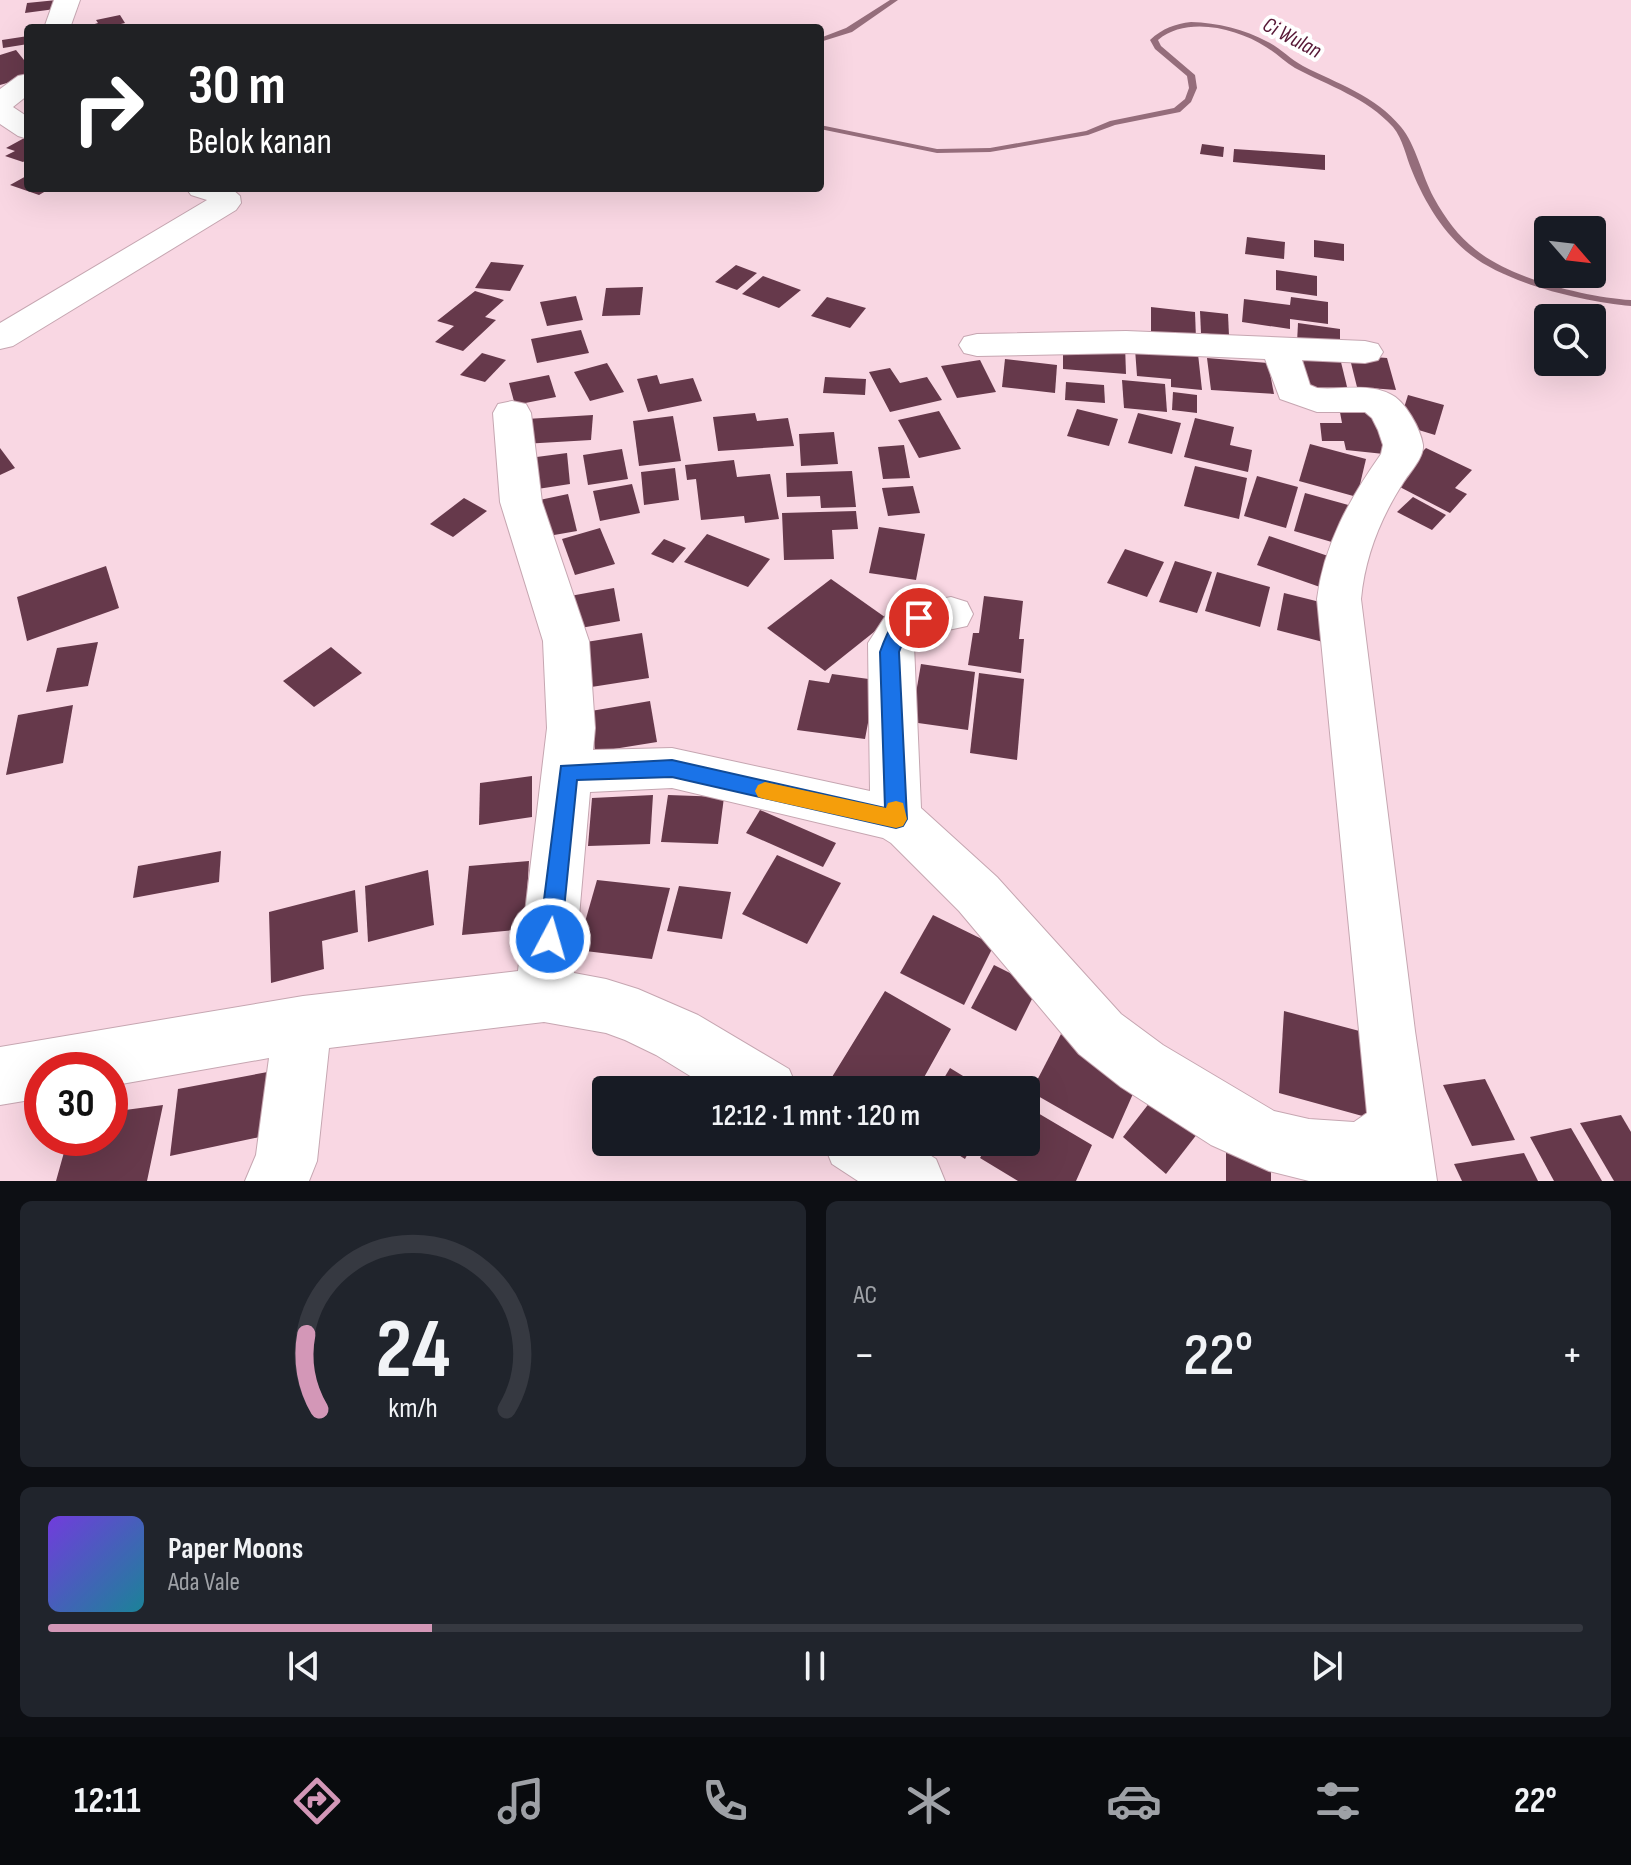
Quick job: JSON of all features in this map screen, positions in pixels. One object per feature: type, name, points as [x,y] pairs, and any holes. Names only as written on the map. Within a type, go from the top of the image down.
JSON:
[{"type":"street","points":[[58,24],[67,0]]},
{"type":"street","points":[[0,103],[24,85]]},
{"type":"street","points":[[0,111],[24,127]]},
{"type":"street","points":[[0,338],[225,203],[224,196],[213,192]]},
{"type":"street","points":[[977,345],[1126,342],[1365,352]]},
{"type":"street","points":[[1280,348],[1293,391],[1313,401],[1339,403],[1364,398],[1376,401],[1384,406],[1403,445],[1401,455],[1361,519],[1343,572],[1339,599],[1386,1031],[1406,1181]]},
{"type":"street","points":[[512,413],[521,502],[566,641],[571,728],[544,995]]},
{"type":"street","points":[[896,819],[891,643],[906,621],[951,614]]},
{"type":"street","points":[[568,772],[672,768],[896,819],[909,827],[978,894],[1100,1034],[1142,1066],[1233,1123],[1269,1140],[1309,1150],[1362,1153],[1400,1126]]},
{"type":"street","points":[[0,1076],[303,1024],[544,995],[606,1006],[638,1017],[677,1035],[745,1076]]},
{"type":"street","points":[[276,1181],[286,1161],[303,1024]]},
{"type":"street","points":[[876,1156],[914,1181]]},
{"type":"building","points":[[57,0],[55,9],[25,13],[27,3]]},
{"type":"building","points":[[120,15],[125,23],[95,24],[98,23],[96,20]]},
{"type":"building","points":[[24,37],[24,45],[3,48],[2,40]]},
{"type":"building","points":[[16,50],[24,60],[24,78],[0,85],[0,55]]},
{"type":"building","points":[[24,138],[24,161],[5,156],[15,151],[6,148]]},
{"type":"building","points":[[1202,144],[1224,147],[1223,157],[1200,154]]},
{"type":"building","points":[[1234,149],[1325,155],[1325,170],[1233,162]]},
{"type":"building","points":[[24,177],[24,190],[10,185]]},
{"type":"building","points":[[1247,237],[1285,242],[1284,259],[1245,254]]},
{"type":"building","points":[[1314,240],[1344,244],[1344,261],[1314,257]]},
{"type":"building","points":[[491,262],[524,265],[510,291],[475,288]]},
{"type":"building","points":[[736,265],[757,273],[737,290],[715,282]]},
{"type":"building","points":[[1276,270],[1317,276],[1317,296],[1276,290]]},
{"type":"building","points":[[763,276],[801,290],[779,308],[742,294]]},
{"type":"building","points":[[643,287],[640,315],[602,316],[606,288]]},
{"type":"building","points":[[475,291],[504,300],[485,317],[496,320],[463,351],[435,342],[454,326],[437,321]]},
{"type":"building","points":[[576,296],[583,320],[547,326],[540,302]]},
{"type":"building","points":[[827,297],[866,308],[850,328],[811,316]]},
{"type":"building","points":[[1291,297],[1328,302],[1328,324],[1290,319],[1290,329],[1242,322],[1244,299],[1290,305]]},
{"type":"building","points":[[1151,307],[1195,312],[1196,339],[1151,335]]},
{"type":"building","points":[[1200,311],[1228,314],[1229,336],[1201,333]]},
{"type":"building","points":[[1298,323],[1340,329],[1340,350],[1297,343]]},
{"type":"building","points":[[581,330],[589,353],[537,363],[531,339]]},
{"type":"building","points":[[1125,345],[1126,374],[1063,369],[1063,349]]},
{"type":"building","points":[[1135,349],[1198,354],[1202,390],[1171,387],[1171,379],[1137,376]]},
{"type":"building","points":[[482,353],[506,360],[485,382],[460,375]]},
{"type":"building","points":[[1298,355],[1340,358],[1350,399],[1307,396]]},
{"type":"building","points":[[1349,355],[1387,358],[1396,390],[1357,387]]},
{"type":"building","points":[[1207,358],[1268,363],[1274,394],[1211,390]]},
{"type":"building","points":[[1005,359],[1057,365],[1055,393],[1002,387]]},
{"type":"building","points":[[980,360],[996,392],[957,398],[941,366]]},
{"type":"building","points":[[607,363],[624,392],[590,401],[574,372]]},
{"type":"building","points":[[890,368],[900,383],[927,377],[942,400],[890,412],[869,372]]},
{"type":"building","points":[[549,375],[556,397],[515,405],[509,383]]},
{"type":"building","points":[[657,375],[660,384],[693,378],[702,401],[648,412],[637,379]]},
{"type":"building","points":[[825,377],[866,379],[865,395],[823,393]]},
{"type":"building","points":[[1122,380],[1165,384],[1167,412],[1124,408]]},
{"type":"building","points":[[1066,382],[1104,385],[1105,403],[1065,400]]},
{"type":"building","points":[[1173,392],[1197,395],[1197,413],[1172,410]]},
{"type":"building","points":[[1408,395],[1444,405],[1435,435],[1399,424]]},
{"type":"building","points":[[1339,407],[1376,411],[1384,454],[1346,450],[1344,441],[1322,441],[1320,423],[1342,423]]},
{"type":"building","points":[[1077,409],[1118,419],[1109,446],[1067,436]]},
{"type":"building","points":[[939,411],[961,449],[919,458],[898,420]]},
{"type":"building","points":[[755,413],[757,421],[788,418],[794,446],[718,451],[713,417]]},
{"type":"building","points":[[1138,413],[1181,423],[1172,454],[1128,443]]},
{"type":"building","points":[[593,415],[591,440],[523,444],[526,419]]},
{"type":"building","points":[[673,416],[681,461],[639,466],[633,421]]},
{"type":"building","points":[[1195,418],[1234,427],[1230,445],[1252,450],[1248,472],[1184,457]]},
{"type":"building","points":[[834,432],[838,464],[801,466],[799,434]]},
{"type":"building","points":[[1310,444],[1366,459],[1357,497],[1299,481]]},
{"type":"building","points":[[904,445],[910,478],[883,479],[878,447]]},
{"type":"building","points":[[0,448],[15,468],[0,475]]},
{"type":"building","points":[[1426,448],[1472,470],[1455,488],[1467,494],[1450,513],[1396,485],[1409,465]]},
{"type":"building","points":[[622,449],[628,479],[588,485],[583,455]]},
{"type":"building","points":[[567,453],[570,484],[531,490],[529,458]]},
{"type":"building","points":[[734,460],[737,477],[770,474],[779,519],[745,523],[744,516],[701,520],[696,479],[687,480],[685,465]]},
{"type":"building","points":[[1195,466],[1247,478],[1239,519],[1184,506]]},
{"type":"building","points":[[675,468],[679,500],[644,505],[641,472]]},
{"type":"building","points":[[852,471],[856,507],[821,508],[820,496],[787,497],[786,473]]},
{"type":"building","points":[[1257,476],[1298,487],[1286,528],[1244,516]]},
{"type":"building","points":[[632,484],[640,513],[600,521],[593,491]]},
{"type":"building","points":[[913,486],[920,513],[888,516],[882,488]]},
{"type":"building","points":[[1305,493],[1352,506],[1342,545],[1294,531]]},
{"type":"building","points":[[568,494],[577,531],[537,538],[530,502]]},
{"type":"building","points":[[1413,497],[1446,515],[1432,530],[1397,512]]},
{"type":"building","points":[[464,498],[487,511],[453,537],[430,524]]},
{"type":"building","points":[[856,511],[858,529],[832,530],[834,559],[784,560],[782,513]]},
{"type":"building","points":[[879,527],[925,534],[916,580],[869,573]]},
{"type":"building","points":[[600,528],[615,564],[575,575],[562,539]]},
{"type":"building","points":[[707,534],[770,559],[748,587],[684,562]]},
{"type":"building","points":[[1269,536],[1331,557],[1320,587],[1257,565]]},
{"type":"building","points":[[664,539],[686,548],[673,563],[651,554]]},
{"type":"building","points":[[1125,549],[1164,562],[1147,597],[1107,583]]},
{"type":"building","points":[[1175,561],[1212,572],[1197,613],[1159,602]]},
{"type":"building","points":[[106,566],[119,608],[27,641],[17,597]]},
{"type":"building","points":[[1217,572],[1270,587],[1260,627],[1205,611]]},
{"type":"building","points":[[831,579],[889,620],[825,671],[767,628]]},
{"type":"building","points":[[614,588],[620,621],[575,629],[570,596]]},
{"type":"building","points":[[1284,593],[1332,605],[1327,643],[1277,630]]},
{"type":"building","points":[[984,596],[1023,601],[1019,639],[1024,639],[1021,673],[968,665],[973,633],[979,633]]},
{"type":"building","points":[[642,633],[649,678],[585,688],[580,643]]},
{"type":"building","points":[[98,642],[88,686],[46,692],[57,648]]},
{"type":"building","points":[[331,647],[362,673],[314,707],[283,681]]},
{"type":"building","points":[[921,664],[975,672],[968,730],[911,722]]},
{"type":"building","points":[[979,673],[1024,679],[1017,760],[970,753]]},
{"type":"building","points":[[832,674],[876,680],[865,739],[797,730],[809,680],[829,683]]},
{"type":"building","points":[[650,701],[657,742],[595,752],[591,711]]},
{"type":"building","points":[[73,705],[63,763],[6,775],[18,715]]},
{"type":"building","points":[[532,776],[532,817],[479,825],[480,783]]},
{"type":"building","points":[[653,795],[650,844],[588,846],[592,798]]},
{"type":"building","points":[[668,795],[724,797],[718,844],[661,842]]},
{"type":"building","points":[[760,810],[836,843],[823,867],[746,833]]},
{"type":"building","points":[[221,851],[219,882],[133,898],[138,866]]},
{"type":"building","points":[[777,855],[841,883],[807,944],[742,914]]},
{"type":"building","points":[[529,861],[525,929],[462,935],[469,866]]},
{"type":"building","points":[[428,870],[434,925],[368,942],[365,886]]},
{"type":"building","points":[[597,880],[670,888],[652,959],[577,950]]},
{"type":"building","points":[[679,886],[731,892],[722,939],[667,931]]},
{"type":"building","points":[[355,890],[358,932],[322,941],[324,969],[271,983],[269,912]]},
{"type":"building","points":[[933,915],[994,945],[964,1005],[900,973]]},
{"type":"building","points":[[994,965],[1038,987],[1016,1031],[971,1008]]},
{"type":"building","points":[[885,991],[951,1029],[925,1076],[833,1076]]},
{"type":"building","points":[[1284,1011],[1367,1033],[1366,1117],[1279,1093]]},
{"type":"building","points":[[1061,1034],[1140,1078],[1113,1139],[1040,1097],[1039,1076]]},
{"type":"building","points":[[950,1068],[963,1076],[945,1076]]},
{"type":"building","points":[[273,1071],[269,1135],[170,1156],[178,1089]]},
{"type":"building","points":[[1485,1079],[1515,1140],[1472,1146],[1443,1085]]},
{"type":"building","points":[[1157,1093],[1201,1129],[1166,1174],[1123,1137]]},
{"type":"building","points":[[163,1105],[147,1181],[56,1181],[63,1156],[128,1156],[128,1110]]},
{"type":"building","points":[[1040,1114],[1092,1145],[1076,1181],[1018,1181],[980,1158],[1040,1156]]},
{"type":"building","points":[[1621,1115],[1631,1132],[1631,1181],[1614,1181],[1580,1123]]},
{"type":"building","points":[[1571,1128],[1602,1181],[1554,1181],[1530,1137]]},
{"type":"building","points":[[1226,1145],[1271,1155],[1271,1181],[1226,1181]]},
{"type":"building","points":[[1524,1153],[1538,1181],[1462,1181],[1454,1164]]},
{"type":"waterway","name":"Ci Wulan","points":[[824,39],[849,30],[895,0]]},
{"type":"waterway","name":"Ci Wulan","points":[[824,128],[937,151],[990,150],[1088,133],[1113,123],[1177,110],[1188,100],[1193,88],[1191,75],[1154,40],[1164,31],[1177,26],[1191,24],[1222,28],[1263,42],[1293,63],[1374,106],[1396,126],[1435,208],[1452,232],[1473,253],[1514,275],[1599,299],[1631,303]]},
{"type":"slow traffic","points":[[765,791],[896,819],[896,809]]},
{"type":"route","points":[[550,939],[568,772],[672,768],[735,785],[896,819],[889,652],[891,643],[906,621],[919,618]]}]
